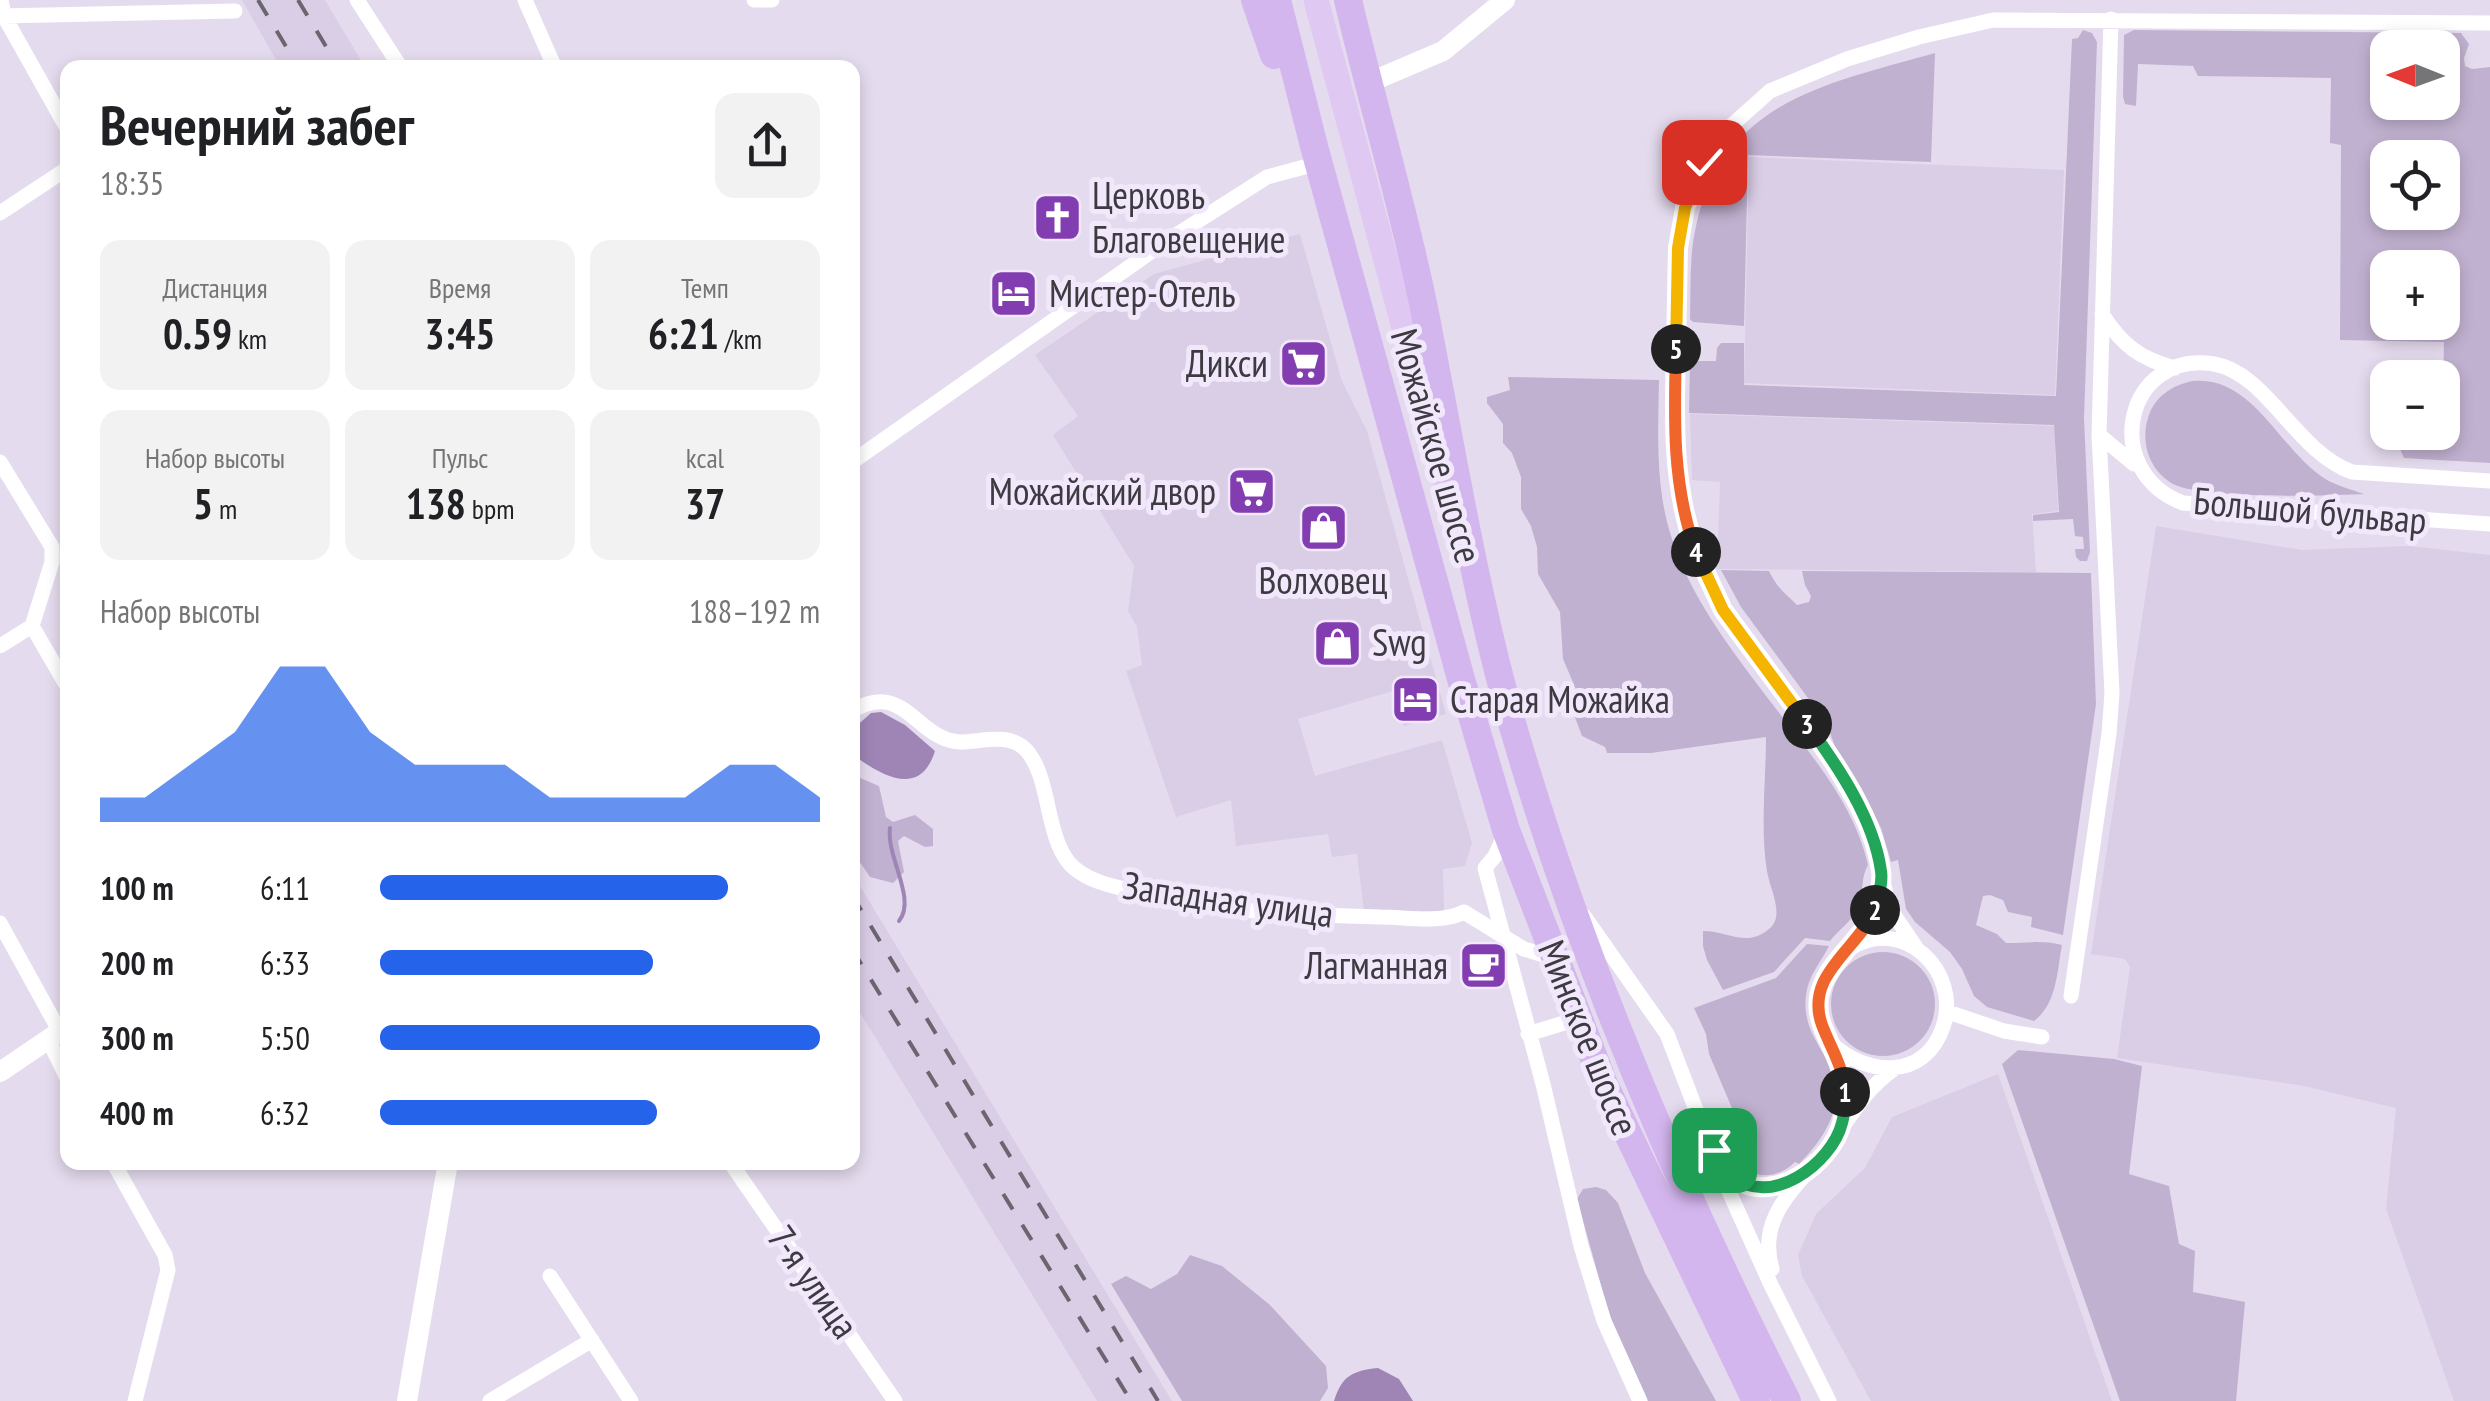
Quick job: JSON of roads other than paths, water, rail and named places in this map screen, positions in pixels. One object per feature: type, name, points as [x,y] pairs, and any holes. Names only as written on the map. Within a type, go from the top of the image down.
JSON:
[{"type":"highway","points":[[1256,0],[1279,70],[1317,157]]},
{"type":"highway","name":"Можайское шоссе","points":[[1277,0],[1488,777]]},
{"type":"highway","points":[[1348,0],[1423,304],[1480,605]]},
{"type":"highway","name":"Можайское шоссе","points":[[1480,605],[1514,731],[1565,890]]},
{"type":"highway","name":"Минское шоссе","points":[[1488,777],[1577,1019],[1654,1194],[1756,1401]]},
{"type":"highway","name":"Минское шоссе","points":[[1565,890],[1614,1025],[1675,1171],[1787,1401]]},
{"type":"main road","name":"Можайское шоссе","points":[[1316,0],[1480,605]]},
{"type":"street","points":[[357,0],[395,60]]},
{"type":"street","points":[[526,0],[551,60]]},
{"type":"street","points":[[754,0],[772,0]]},
{"type":"street","points":[[1368,84],[1443,51],[1505,0]]},
{"type":"street","points":[[60,116],[2,11],[235,11]]},
{"type":"street","points":[[2072,996],[2112,694],[2099,435],[2111,19]]},
{"type":"street","points":[[1831,1043],[1847,1058],[1873,1068],[1894,1069],[1910,1064],[1928,1051],[1942,1033],[1948,993],[1931,960],[1917,949],[1890,909],[1871,836],[1859,810],[1822,744],[1723,610],[1687,526],[1675,464],[1678,248],[1685,208],[1704,162],[1732,125],[1770,91],[1847,59],[1994,20],[2490,22]]},
{"type":"street","points":[[860,456],[1162,244],[1267,177],[1317,157]]},
{"type":"street","points":[[0,213],[60,173]]},
{"type":"street","points":[[2102,314],[2119,340],[2136,354],[2176,368]]},
{"type":"street","name":"Большой бульвар","points":[[2490,482],[2352,472],[2315,451],[2240,373],[2228,368],[2202,363],[2176,368],[2149,386],[2135,411],[2132,450],[2142,472],[2162,494],[2183,503],[2490,524]]},
{"type":"street","points":[[2099,435],[2142,472]]},
{"type":"street","points":[[0,462],[52,547],[52,562],[32,626],[0,646]]},
{"type":"street","points":[[52,547],[60,542]]},
{"type":"street","points":[[32,626],[60,674]]},
{"type":"street","name":"Западная улица","points":[[860,706],[882,700],[908,712],[943,738],[958,742],[1017,742],[1034,762],[1062,853],[1078,872],[1097,882],[1185,902],[1293,915],[1440,918],[1464,912],[1500,934]]},
{"type":"street","points":[[1506,830],[1500,848],[1484,868],[1582,1246],[1604,1320],[1639,1401]]},
{"type":"street","points":[[1842,1126],[1844,1079],[1821,1024],[1818,1002],[1823,980],[1834,962],[1851,948],[1875,909],[1882,875]]},
{"type":"street","points":[[1565,890],[1661,1024],[1718,1167],[1830,1401]]},
{"type":"street","points":[[0,923],[59,1032],[0,1072]]},
{"type":"street","points":[[1500,934],[1524,949],[1554,958]]},
{"type":"street","points":[[1851,948],[1884,940],[1917,949]]},
{"type":"street","points":[[1948,1012],[2004,1031],[2042,1037]]},
{"type":"street","points":[[1528,1034],[1577,1019]]},
{"type":"street","points":[[1781,1301],[1768,1254],[1774,1216],[1797,1180],[1832,1142],[1861,1097],[1894,1069]]},
{"type":"street","points":[[1714,1150],[1731,1175],[1746,1184],[1761,1188],[1797,1180]]},
{"type":"street","points":[[118,1170],[166,1255],[168,1270],[136,1401]]},
{"type":"street","points":[[407,1401],[447,1170]]},
{"type":"street","name":"7-я улица","points":[[736,1170],[895,1401]]},
{"type":"street","points":[[550,1276],[631,1401]]},
{"type":"street","points":[[490,1401],[592,1340]]},
{"type":"waterway","points":[[890,828],[905,901],[899,921]]},
{"type":"railway","points":[[258,0],[294,60]]},
{"type":"railway","points":[[298,0],[334,60]]},
{"type":"railway","points":[[860,908],[1158,1401]]},
{"type":"railway","points":[[860,962],[1131,1401]]},
{"type":"place","name":"Церковь Благовещение","points":[[1057,218]]},
{"type":"place","name":"Мистер-Отель","points":[[1014,294]]},
{"type":"place","name":"Дикси","points":[[1303,364]]},
{"type":"place","name":"Можайский двор","points":[[1251,492]]},
{"type":"place","name":"Волховец","points":[[1323,527]]},
{"type":"place","name":"Swg","points":[[1337,643]]},
{"type":"place","name":"Старая Можайка","points":[[1415,700]]},
{"type":"place","name":"Лагманная","points":[[1483,966]]}]
